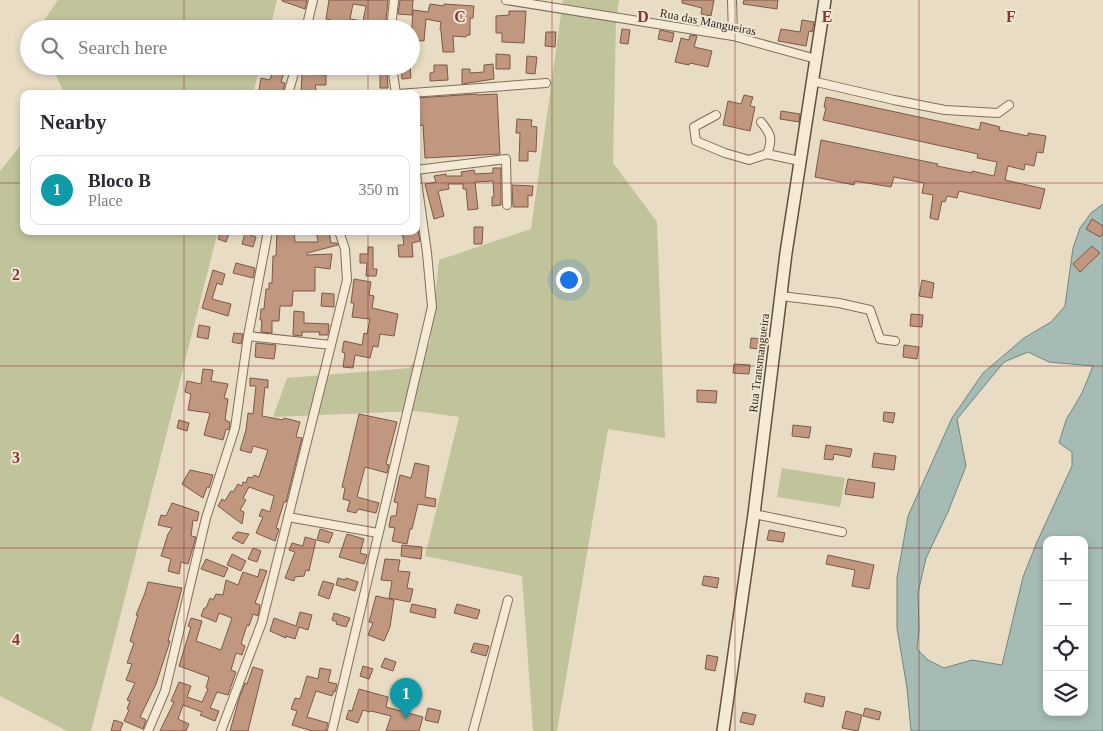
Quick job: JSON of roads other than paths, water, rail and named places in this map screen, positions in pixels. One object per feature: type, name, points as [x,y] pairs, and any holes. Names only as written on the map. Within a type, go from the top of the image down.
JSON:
[{"type":"street","points":[[308,20],[314,0]]},
{"type":"street","points":[[392,20],[394,0]]},
{"type":"street","name":"Rua das Mangueiras","points":[[506,0],[733,36],[816,59]]},
{"type":"street","points":[[732,0],[733,36]]},
{"type":"street","name":"Rua Transmangueira","points":[[723,731],[754,514],[781,296],[812,81],[826,0]]},
{"type":"street","points":[[289,90],[293,75]]},
{"type":"street","points":[[394,75],[396,90]]},
{"type":"street","points":[[812,81],[945,110],[998,113],[1009,105]]},
{"type":"street","points":[[420,92],[546,83]]},
{"type":"street","points":[[716,115],[694,128],[696,141],[725,153],[749,160],[767,154],[800,162]]},
{"type":"street","points":[[761,122],[770,134],[770,146],[767,154]]},
{"type":"street","points":[[420,171],[506,159],[507,205]]},
{"type":"street","points":[[332,731],[432,307],[420,201]]},
{"type":"street","points":[[148,731],[165,691],[206,518],[235,428],[248,336],[267,235]]},
{"type":"street","points":[[221,731],[262,622],[347,280],[345,249],[340,235]]},
{"type":"street","points":[[781,296],[839,303],[870,310],[880,339],[895,341]]},
{"type":"street","points":[[248,336],[331,345]]},
{"type":"street","points":[[754,514],[842,532]]},
{"type":"street","points":[[288,517],[378,533]]},
{"type":"street","points":[[473,731],[508,600]]},
{"type":"water","points":[[1103,204],[1103,731],[911,731],[907,688],[897,628],[897,578],[908,516],[952,418],[983,373],[1024,338],[1051,322],[1065,306],[1073,248],[1080,228],[1091,213]],"holes":[[[1028,352],[1049,362],[1093,366],[1082,393],[1066,420],[1059,443],[1072,452],[1072,466],[1023,577],[1002,665],[972,660],[944,668],[928,660],[917,649],[919,628],[918,593],[926,558],[948,512],[966,466],[957,419],[1004,362]]]},
{"type":"place","name":"Bloco B","points":[[406,719]]}]
